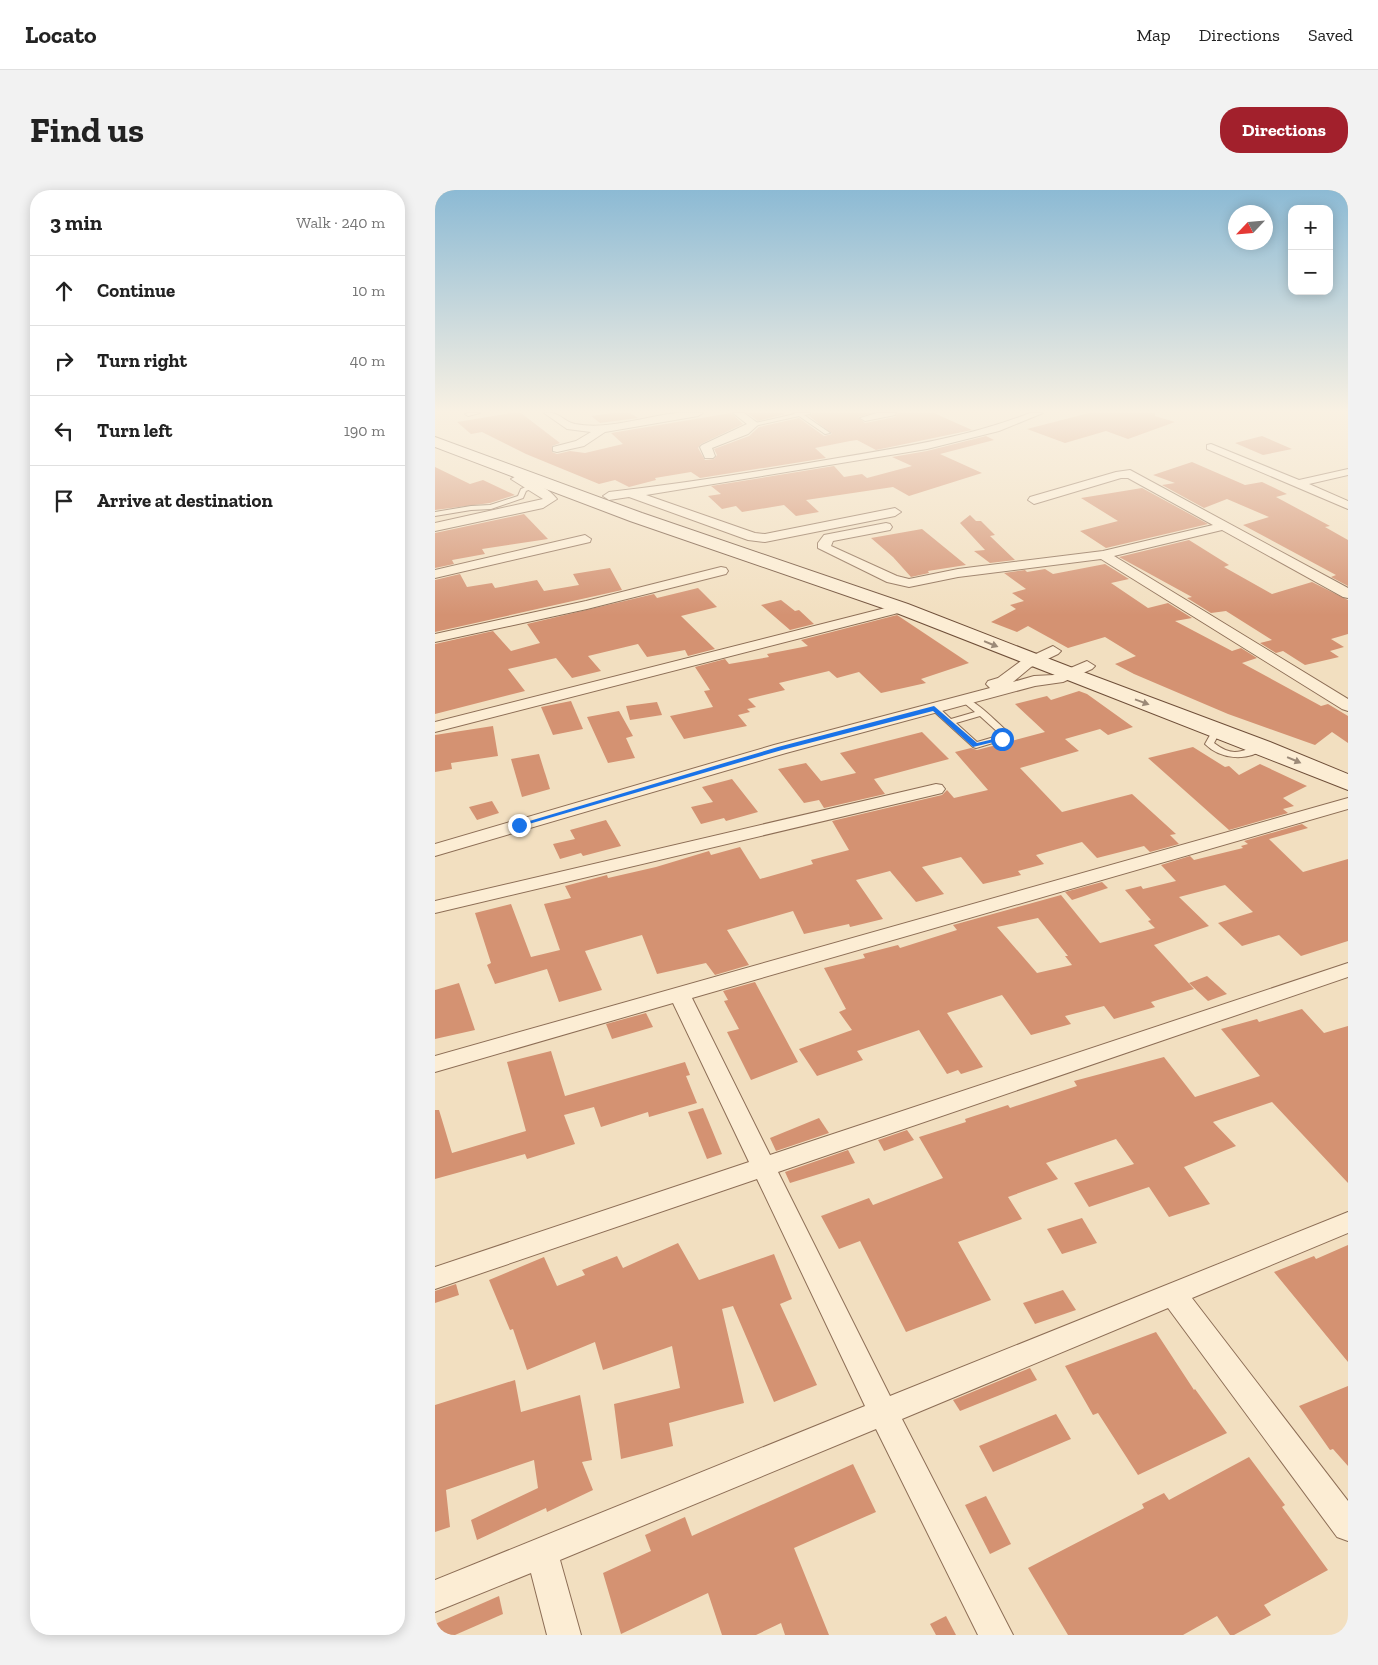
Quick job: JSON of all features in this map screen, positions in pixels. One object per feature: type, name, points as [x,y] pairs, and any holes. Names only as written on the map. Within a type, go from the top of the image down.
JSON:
[{"type":"main road","points":[[567,480],[1053,651],[1087,666],[1282,741],[1339,759]]},
{"type":"main road","points":[[529,481],[901,608],[1070,675],[1253,751],[1348,783]]},
{"type":"street","points":[[609,496],[713,480]]},
{"type":"street","points":[[1034,500],[1100,480]]},
{"type":"street","points":[[1139,480],[1348,594]]},
{"type":"street","points":[[1291,480],[1348,505]]},
{"type":"street","points":[[1300,484],[1314,480]]},
{"type":"street","points":[[435,527],[543,504],[551,499],[548,494],[529,481]]},
{"type":"street","points":[[630,494],[753,537],[765,538],[895,512]]},
{"type":"street","points":[[887,527],[829,538],[824,543],[825,548],[892,579],[909,583],[958,574],[1103,555],[1223,526]]},
{"type":"street","points":[[435,574],[585,539]]},
{"type":"street","points":[[1103,555],[1348,706]]},
{"type":"street","points":[[435,638],[587,605],[721,572]]},
{"type":"street","points":[[435,727],[901,608]]},
{"type":"street","points":[[435,850],[1003,682],[1033,660],[1053,651]]},
{"type":"street","points":[[435,842],[901,713],[934,708],[1034,681],[1057,679],[1087,666]]},
{"type":"street","points":[[435,907],[936,789]]},
{"type":"street","points":[[435,1064],[1348,803]]},
{"type":"street","points":[[435,1278],[1348,970]]},
{"type":"street","points":[[679,994],[883,1412],[996,1635]]},
{"type":"street","points":[[435,1596],[1348,1222]]},
{"type":"street","points":[[1173,1293],[1348,1526]]},
{"type":"street","points":[[541,1552],[564,1635]]},
{"type":"lane","points":[[435,514],[500,505],[521,497],[529,481]]},
{"type":"lane","points":[[934,708],[975,746],[1007,736],[966,700]]},
{"type":"lane","points":[[949,722],[982,713]]},
{"type":"building","points":[[435,480],[463,480],[470,484],[484,480],[515,495],[490,503],[435,510]]},
{"type":"building","points":[[590,480],[613,480],[599,484]]},
{"type":"building","points":[[616,480],[654,480],[629,487]]},
{"type":"building","points":[[745,480],[958,480],[909,496],[893,487],[806,500],[819,512],[796,516],[784,505],[742,512],[736,506],[722,509],[708,496],[721,494],[711,486]]},
{"type":"building","points":[[1168,480],[1234,480],[1245,485],[1262,482],[1287,494],[1276,497],[1330,526],[1325,527],[1348,540],[1348,586],[1331,577],[1336,575],[1243,525],[1269,517],[1227,499],[1204,508],[1162,485],[1175,483]]},
{"type":"building","points":[[1142,488],[1208,524],[1106,548],[1080,531],[1118,521],[1081,498]]},
{"type":"building","points":[[524,514],[548,539],[482,549],[485,554],[452,560],[454,564],[435,568],[435,533]]},
{"type":"building","points":[[970,515],[976,521],[981,521],[995,535],[990,536],[1015,560],[990,563],[974,551],[985,550],[960,523]]},
{"type":"building","points":[[922,529],[966,565],[928,571],[929,573],[911,577],[893,557],[871,538]]},
{"type":"building","points":[[1189,540],[1229,565],[1224,567],[1272,594],[1312,582],[1348,600],[1348,634],[1331,639],[1344,647],[1330,651],[1339,657],[1305,665],[1283,651],[1276,653],[1260,643],[1272,640],[1226,611],[1211,613],[1187,598],[1192,597],[1119,557]]},
{"type":"building","points":[[1105,564],[1129,579],[1111,583],[1148,608],[1168,603],[1192,618],[1175,621],[1232,651],[1241,648],[1257,658],[1242,663],[1321,706],[1328,704],[1348,716],[1348,743],[1332,732],[1315,745],[1228,714],[1134,674],[1115,664],[1136,656],[1105,637],[1068,648],[1028,626],[1017,632],[991,622],[1016,609],[1010,605],[1024,601],[1012,593],[1026,589],[1004,573],[1045,569],[1053,574]]},
{"type":"building","points":[[610,568],[622,590],[435,632],[435,580],[460,574],[467,587],[492,583],[495,588],[537,580],[544,591],[579,585],[573,574]]},
{"type":"building","points":[[698,588],[717,607],[681,616],[715,649],[688,656],[685,650],[647,657],[638,644],[588,656],[601,671],[572,678],[556,658],[508,669],[525,691],[435,714],[435,644],[493,631],[511,651],[540,643],[527,624],[654,594],[657,598]]},
{"type":"building","points":[[781,600],[795,611],[799,610],[814,624],[790,630],[761,605]]},
{"type":"building","points":[[897,615],[969,663],[921,679],[926,683],[881,693],[859,672],[837,678],[829,671],[779,683],[785,690],[748,699],[756,707],[747,709],[750,712],[738,715],[747,726],[684,739],[670,716],[713,707],[704,691],[710,690],[695,667],[725,659],[729,664],[769,657],[767,654],[808,646],[801,640]]},
{"type":"building","points":[[1079,691],[1087,694],[1133,727],[1108,735],[1100,729],[1065,739],[1079,751],[1020,768],[1062,812],[1132,794],[1176,834],[1170,835],[1179,844],[1150,852],[1144,846],[1097,858],[1082,842],[1036,855],[1044,864],[1018,871],[1021,875],[983,884],[961,857],[922,867],[944,894],[916,902],[890,871],[856,880],[883,919],[850,927],[849,924],[804,934],[793,911],[727,930],[749,965],[715,975],[706,963],[657,974],[642,935],[585,951],[602,990],[559,1002],[547,969],[495,984],[487,965],[491,963],[475,913],[511,904],[531,957],[560,950],[544,904],[571,898],[565,886],[607,875],[608,878],[656,867],[709,851],[711,855],[740,847],[760,879],[813,864],[811,860],[849,850],[832,821],[942,795],[947,790],[954,798],[988,790],[955,752],[971,748],[977,750],[1045,732],[1015,704],[1047,696],[1051,700]]},
{"type":"building","points":[[571,701],[583,729],[553,735],[541,707]]},
{"type":"building","points":[[657,702],[662,715],[630,720],[626,706]]},
{"type":"building","points":[[619,711],[633,736],[626,738],[635,758],[608,763],[587,717]]},
{"type":"building","points":[[493,726],[498,756],[451,763],[452,769],[435,772],[435,735]]},
{"type":"building","points":[[922,732],[949,759],[874,779],[885,794],[824,808],[819,800],[804,803],[778,769],[806,763],[821,781],[856,773],[840,753]]},
{"type":"building","points":[[1193,747],[1225,767],[1229,766],[1239,775],[1260,764],[1307,786],[1283,798],[1294,806],[1283,809],[1288,813],[1229,830],[1148,758]]},
{"type":"building","points":[[539,754],[550,789],[522,797],[511,759]]},
{"type":"building","points":[[732,779],[758,812],[726,821],[724,818],[701,824],[691,807],[713,802],[702,787]]},
{"type":"building","points":[[492,801],[499,813],[477,820],[469,807]]},
{"type":"building","points":[[606,820],[621,846],[583,856],[581,853],[560,859],[553,844],[575,839],[570,830]]},
{"type":"building","points":[[1302,824],[1308,828],[1269,839],[1303,872],[1348,859],[1348,941],[1301,956],[1279,935],[1242,946],[1218,923],[1253,912],[1225,885],[1179,897],[1209,926],[1154,945],[1194,989],[1151,1002],[1155,1007],[1114,1019],[1104,1006],[1065,1016],[1071,1024],[1031,1035],[1002,995],[947,1013],[983,1067],[961,1074],[958,1070],[947,1074],[919,1030],[857,1051],[863,1060],[817,1076],[799,1049],[852,1030],[839,1012],[846,1009],[824,968],[865,958],[863,954],[898,945],[900,948],[957,930],[953,925],[1061,895],[1100,943],[1155,928],[1148,921],[1151,920],[1125,890],[1141,886],[1143,889],[1176,881],[1161,865],[1190,856],[1194,860],[1243,848],[1241,846],[1248,844],[1244,841]],"holes":[[[1038,918],[1068,956],[1065,956],[1072,965],[1037,973],[997,927]]]},
{"type":"building","points":[[1102,882],[1108,888],[1072,900],[1065,892]]},
{"type":"building","points":[[1207,976],[1227,994],[1208,1001],[1189,983]]},
{"type":"building","points":[[755,982],[798,1062],[751,1080],[727,1032],[739,1029],[724,1001],[728,1000],[723,991]]},
{"type":"building","points":[[459,983],[475,1030],[435,1039],[435,990]]},
{"type":"building","points":[[1302,1009],[1324,1033],[1348,1026],[1348,1183],[1272,1102],[1213,1122],[1236,1146],[1184,1167],[1210,1204],[1169,1217],[1149,1187],[1089,1207],[1074,1183],[1134,1164],[1116,1139],[1046,1163],[1058,1179],[1008,1197],[1022,1219],[958,1242],[991,1300],[906,1332],[860,1241],[839,1249],[821,1216],[869,1198],[873,1205],[943,1178],[919,1137],[966,1122],[965,1119],[1008,1105],[1010,1108],[1077,1086],[1074,1081],[1164,1057],[1195,1097],[1260,1076],[1221,1029],[1257,1019],[1259,1022]]},
{"type":"building","points":[[646,1013],[653,1027],[612,1039],[606,1024]]},
{"type":"building","points":[[551,1051],[565,1096],[685,1062],[690,1075],[686,1076],[697,1103],[649,1117],[648,1112],[601,1127],[594,1107],[564,1115],[575,1144],[527,1159],[525,1154],[435,1179],[435,1110],[439,1110],[452,1153],[526,1131],[507,1062]]},
{"type":"building","points":[[703,1108],[722,1154],[707,1159],[688,1112]]},
{"type":"building","points":[[819,1118],[829,1133],[776,1151],[770,1138]]},
{"type":"building","points":[[907,1130],[914,1140],[884,1151],[878,1140]]},
{"type":"building","points":[[848,1150],[855,1163],[790,1183],[785,1172]]},
{"type":"building","points":[[1082,1218],[1097,1243],[1062,1254],[1047,1229]]},
{"type":"building","points":[[678,1243],[699,1280],[774,1254],[792,1299],[780,1304],[817,1385],[774,1402],[733,1306],[722,1309],[744,1403],[669,1423],[673,1446],[621,1459],[614,1404],[680,1388],[672,1346],[603,1370],[595,1342],[527,1370],[513,1329],[510,1330],[489,1280],[544,1257],[557,1286],[585,1275],[582,1270],[617,1256],[623,1268]]},
{"type":"building","points":[[1348,1245],[1348,1362],[1274,1272],[1314,1256],[1316,1259]]},
{"type":"building","points":[[456,1284],[459,1295],[435,1303],[435,1291]]},
{"type":"building","points":[[1063,1290],[1076,1310],[1035,1324],[1023,1303]]},
{"type":"building","points":[[1156,1332],[1194,1390],[1227,1433],[1138,1475],[1098,1413],[1093,1415],[1065,1366]]},
{"type":"building","points":[[1030,1368],[1037,1380],[960,1411],[953,1400]]},
{"type":"building","points":[[515,1380],[521,1412],[580,1395],[592,1460],[582,1462],[593,1490],[547,1512],[546,1508],[477,1540],[471,1520],[538,1488],[534,1460],[446,1490],[450,1527],[435,1532],[435,1405]]},
{"type":"building","points":[[1348,1386],[1348,1466],[1333,1449],[1330,1450],[1299,1406]]},
{"type":"building","points":[[1056,1414],[1071,1439],[993,1472],[979,1446]]},
{"type":"building","points":[[1249,1457],[1285,1505],[1282,1507],[1328,1570],[1264,1605],[1271,1615],[1234,1635],[1230,1635],[1217,1616],[1183,1635],[1068,1635],[1028,1568],[1144,1508],[1142,1504],[1164,1493],[1169,1500]]},
{"type":"building","points":[[853,1464],[876,1512],[794,1548],[829,1635],[785,1635],[781,1623],[756,1635],[722,1635],[708,1593],[621,1634],[603,1573],[651,1551],[645,1535],[685,1517],[692,1536]]},
{"type":"building","points":[[986,1496],[1011,1544],[990,1554],[965,1505]]},
{"type":"building","points":[[499,1596],[503,1614],[455,1635],[435,1635],[435,1624]]},
{"type":"building","points":[[946,1616],[956,1635],[936,1635],[930,1624]]},
{"type":"route","points":[[519,825],[780,749],[934,708],[975,746],[1002,739]]}]
